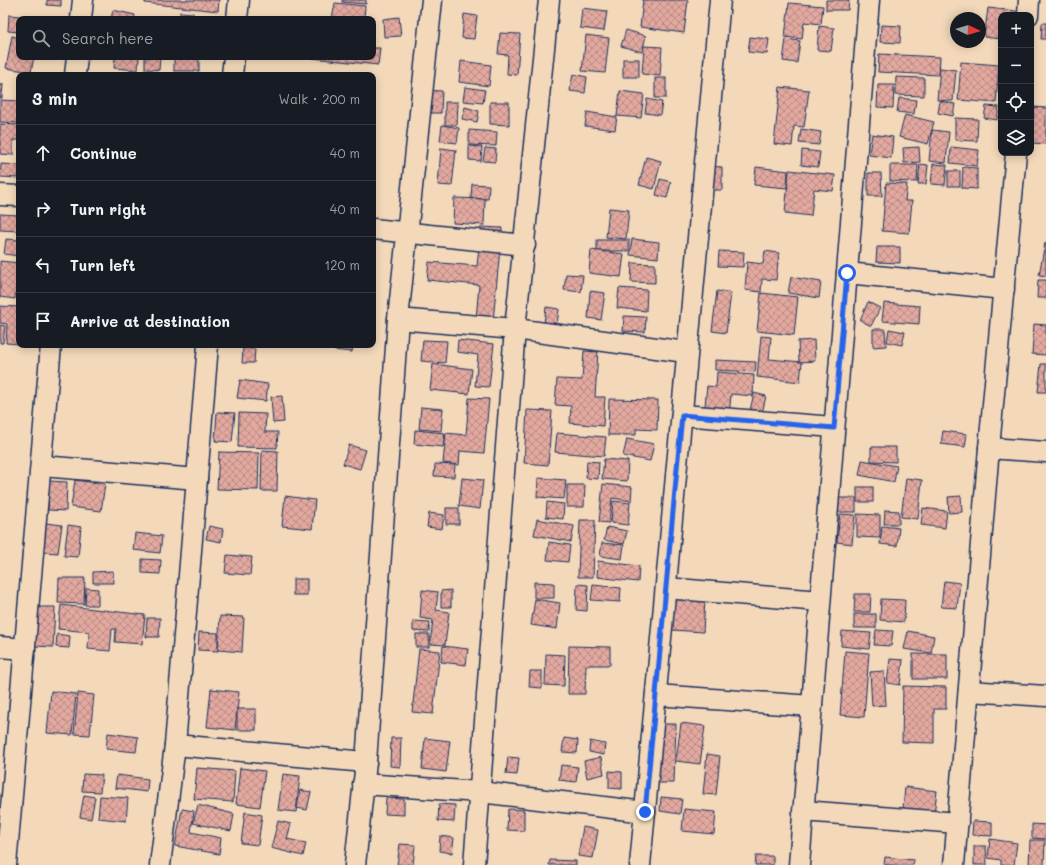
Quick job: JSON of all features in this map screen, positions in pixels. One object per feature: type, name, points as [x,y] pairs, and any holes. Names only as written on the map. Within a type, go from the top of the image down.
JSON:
[{"type":"street","points":[[81,16],[83,0]]},
{"type":"street","points":[[238,16],[239,0]]},
{"type":"street","points":[[355,865],[366,762],[398,319],[432,0]]},
{"type":"street","points":[[474,865],[515,329],[525,245],[549,0]]},
{"type":"street","points":[[640,865],[682,415],[686,352],[720,0]]},
{"type":"street","points":[[799,865],[869,0]]},
{"type":"street","points":[[1028,12],[1030,0]]},
{"type":"street","points":[[76,72],[77,60]]},
{"type":"street","points":[[232,72],[234,60]]},
{"type":"street","points":[[954,865],[989,448],[1016,156]]},
{"type":"street","points":[[0,195],[16,196]]},
{"type":"street","points":[[376,229],[525,245]]},
{"type":"street","points":[[847,273],[1004,289]]},
{"type":"street","points":[[398,319],[515,329],[686,352]]},
{"type":"street","points":[[6,865],[42,466],[51,348]]},
{"type":"street","points":[[160,865],[175,745],[208,348]]},
{"type":"street","points":[[682,415],[834,428]]},
{"type":"street","points":[[989,448],[1046,452]]},
{"type":"street","points":[[42,466],[197,479]]},
{"type":"street","points":[[666,588],[820,601]]},
{"type":"street","points":[[0,647],[25,649]]},
{"type":"street","points":[[969,691],[1046,696]]},
{"type":"street","points":[[656,695],[812,706]]},
{"type":"street","points":[[175,745],[366,762]]},
{"type":"street","points":[[364,784],[480,792],[645,812]]},
{"type":"street","points":[[803,811],[958,823]]},
{"type":"building","points":[[47,0],[61,0],[61,6],[47,5]]},
{"type":"building","points":[[145,0],[219,0],[218,11],[145,3]]},
{"type":"building","points":[[342,0],[366,0],[366,4],[342,2]]},
{"type":"building","points":[[643,0],[688,0],[684,33],[640,27]]},
{"type":"building","points":[[826,0],[849,0],[848,10],[826,10]]},
{"type":"building","points":[[335,3],[365,6],[364,16],[333,16]]},
{"type":"building","points":[[789,3],[823,6],[821,24],[804,22],[802,39],[785,37]]},
{"type":"building","points":[[582,8],[607,11],[604,31],[580,28]]},
{"type":"building","points":[[988,8],[1016,11],[998,12],[998,39],[986,37]]},
{"type":"building","points":[[113,10],[135,15],[135,16],[112,16]]},
{"type":"building","points":[[180,12],[193,13],[193,16],[180,16]]},
{"type":"building","points":[[464,14],[477,16],[474,39],[462,38]]},
{"type":"building","points":[[9,15],[20,16],[16,16],[16,32],[8,31]]},
{"type":"building","points":[[399,17],[401,36],[384,37],[383,19]]},
{"type":"building","points":[[1042,23],[1046,23],[1046,39],[1041,39]]},
{"type":"building","points":[[881,25],[901,26],[900,43],[880,42]]},
{"type":"building","points":[[819,26],[834,28],[831,51],[817,50]]},
{"type":"building","points":[[626,30],[646,36],[642,52],[621,46]]},
{"type":"building","points":[[500,33],[520,34],[517,75],[507,74],[508,55],[498,54]]},
{"type":"building","points":[[586,35],[609,38],[605,73],[582,71]]},
{"type":"building","points":[[12,36],[16,37],[16,60],[33,60],[31,72],[6,68]]},
{"type":"building","points":[[750,37],[769,39],[767,54],[748,52]]},
{"type":"building","points":[[786,39],[800,41],[797,63],[783,61]]},
{"type":"building","points":[[644,46],[662,47],[660,76],[642,74]]},
{"type":"building","points":[[376,48],[380,48],[378,65],[331,60],[376,60]]},
{"type":"building","points":[[879,54],[940,57],[939,75],[878,72]]},
{"type":"building","points":[[623,59],[639,59],[639,77],[623,77]]},
{"type":"building","points":[[115,60],[139,60],[138,70],[114,68]]},
{"type":"building","points":[[145,60],[160,60],[159,70],[145,69]]},
{"type":"building","points":[[174,60],[199,60],[199,71],[174,71]]},
{"type":"building","points":[[461,61],[491,65],[489,86],[459,82]]},
{"type":"building","points":[[961,62],[998,65],[996,103],[958,100]]},
{"type":"building","points":[[940,68],[956,70],[953,101],[937,100]]},
{"type":"building","points":[[573,74],[587,77],[585,93],[570,91]]},
{"type":"building","points":[[896,77],[924,78],[924,96],[895,95]]},
{"type":"building","points":[[655,78],[666,78],[666,98],[655,98]]},
{"type":"building","points":[[0,84],[3,84],[2,98],[0,98]]},
{"type":"building","points":[[878,85],[894,85],[893,108],[877,107]]},
{"type":"building","points":[[465,87],[485,90],[483,103],[463,101]]},
{"type":"building","points":[[780,87],[809,90],[804,127],[794,126],[792,146],[774,144]]},
{"type":"building","points":[[423,90],[442,91],[441,113],[422,113]]},
{"type":"building","points":[[620,91],[644,94],[641,118],[617,116]]},
{"type":"building","points":[[899,98],[916,100],[914,114],[897,112]]},
{"type":"building","points":[[647,99],[662,102],[660,115],[645,113]]},
{"type":"building","points":[[0,100],[16,101],[16,123],[0,122]]},
{"type":"building","points":[[940,101],[955,104],[953,116],[938,113]]},
{"type":"building","points":[[445,102],[458,102],[457,125],[445,125]]},
{"type":"building","points":[[490,102],[509,102],[509,125],[490,124]]},
{"type":"building","points":[[986,106],[998,107],[997,120],[984,118]]},
{"type":"building","points":[[465,107],[479,111],[477,122],[462,119]]},
{"type":"building","points":[[1034,107],[1046,108],[1046,144],[1034,143]]},
{"type":"building","points":[[587,112],[617,117],[615,130],[585,126]]},
{"type":"building","points":[[905,115],[934,122],[928,144],[899,137]]},
{"type":"building","points":[[955,118],[978,119],[977,141],[955,140]]},
{"type":"building","points":[[0,124],[16,125],[16,140],[13,140],[13,155],[0,154]]},
{"type":"building","points":[[442,125],[459,128],[457,143],[440,141]]},
{"type":"building","points":[[801,129],[821,132],[819,145],[799,143]]},
{"type":"building","points":[[469,130],[497,132],[496,146],[469,145]]},
{"type":"building","points":[[932,130],[949,132],[946,163],[929,161]]},
{"type":"building","points":[[872,134],[893,137],[891,158],[869,155]]},
{"type":"building","points":[[469,146],[482,147],[481,161],[469,160]]},
{"type":"building","points":[[919,147],[920,162],[904,163],[903,148]]},
{"type":"building","points":[[951,147],[979,150],[977,166],[950,163]]},
{"type":"building","points":[[441,148],[456,150],[452,186],[438,185]]},
{"type":"building","points":[[485,148],[496,149],[495,162],[483,161]]},
{"type":"building","points":[[802,150],[820,152],[818,167],[801,165]]},
{"type":"building","points":[[646,157],[661,161],[654,189],[639,185]]},
{"type":"building","points":[[1,164],[16,165],[16,178],[0,177]]},
{"type":"building","points":[[920,164],[928,165],[926,184],[918,184]]},
{"type":"building","points":[[933,164],[947,165],[945,185],[931,184]]},
{"type":"building","points":[[890,165],[918,165],[917,182],[890,181]]},
{"type":"building","points":[[708,166],[722,167],[722,190],[708,190]]},
{"type":"building","points":[[756,167],[788,171],[787,188],[754,185]]},
{"type":"building","points":[[963,167],[977,168],[977,189],[962,188]]},
{"type":"building","points":[[789,170],[835,175],[833,191],[814,189],[811,216],[785,213]]},
{"type":"building","points":[[948,171],[960,171],[960,186],[948,186]]},
{"type":"building","points":[[868,173],[881,173],[882,196],[868,196]]},
{"type":"building","points":[[660,179],[671,182],[667,198],[656,195]]},
{"type":"building","points":[[886,183],[907,184],[905,201],[912,201],[909,233],[882,231]]},
{"type":"building","points":[[472,184],[489,185],[488,199],[471,198]]},
{"type":"building","points":[[454,198],[485,199],[484,225],[453,223]]},
{"type":"building","points":[[609,208],[629,210],[626,239],[606,237]]},
{"type":"building","points":[[0,214],[16,215],[16,231],[0,230]]},
{"type":"building","points":[[481,227],[502,228],[493,321],[476,319],[479,285],[427,280],[429,262],[477,266]]},
{"type":"building","points":[[6,239],[16,240],[16,256],[4,254]]},
{"type":"building","points":[[632,239],[659,242],[658,258],[630,255]]},
{"type":"building","points":[[597,240],[629,240],[629,251],[597,251]]},
{"type":"building","points":[[1046,243],[1046,276],[1039,275]]},
{"type":"building","points":[[877,247],[900,247],[900,263],[876,262]]},
{"type":"building","points":[[591,250],[624,254],[621,277],[589,273]]},
{"type":"building","points":[[719,251],[744,252],[743,267],[718,266]]},
{"type":"building","points":[[765,251],[779,253],[776,280],[762,279],[761,292],[745,290],[747,262],[763,264]]},
{"type":"building","points":[[0,261],[16,263],[15,299],[0,297]]},
{"type":"building","points":[[632,263],[655,264],[655,283],[631,282]]},
{"type":"building","points":[[566,274],[583,275],[581,292],[564,290]]},
{"type":"building","points":[[791,277],[821,282],[819,298],[788,293]]},
{"type":"building","points":[[1038,280],[1046,280],[1046,298],[1037,298]]},
{"type":"building","points":[[619,288],[647,290],[646,311],[617,308]]},
{"type":"building","points":[[590,291],[605,293],[601,320],[588,318]]},
{"type":"building","points":[[717,291],[731,293],[726,333],[712,331]]},
{"type":"building","points":[[761,293],[798,297],[794,335],[757,331]]},
{"type":"building","points":[[868,302],[880,308],[871,326],[860,320]]},
{"type":"building","points":[[884,303],[920,306],[919,324],[882,321]]},
{"type":"building","points":[[0,306],[16,307],[16,344],[6,343],[7,324],[0,323]]},
{"type":"building","points":[[546,307],[559,309],[557,325],[544,324]]},
{"type":"building","points":[[624,316],[646,317],[645,332],[623,331]]},
{"type":"building","points":[[1034,324],[1046,325],[1046,355],[1032,354]]},
{"type":"building","points":[[0,325],[5,326],[3,343],[0,343]]},
{"type":"building","points":[[873,329],[885,329],[886,346],[873,347]]},
{"type":"building","points":[[889,329],[905,332],[902,345],[887,342]]},
{"type":"building","points":[[761,336],[771,337],[769,359],[802,362],[800,382],[757,377]]},
{"type":"building","points":[[423,340],[447,341],[445,363],[421,361]]},
{"type":"building","points":[[458,340],[494,344],[489,387],[475,386],[478,355],[457,352]]},
{"type":"building","points":[[814,340],[815,361],[799,362],[798,341]]},
{"type":"building","points":[[243,348],[255,349],[254,363],[242,363]]},
{"type":"building","points":[[333,348],[353,348],[352,352],[333,350]]},
{"type":"building","points":[[584,351],[598,352],[595,397],[605,397],[603,426],[570,423],[571,406],[555,405],[557,379],[582,380]]},
{"type":"building","points":[[715,360],[756,362],[755,372],[715,370]]},
{"type":"building","points":[[433,364],[472,369],[469,394],[430,390]]},
{"type":"building","points":[[1041,364],[1046,364],[1046,392],[1038,392]]},
{"type":"building","points":[[717,372],[754,375],[753,396],[731,394],[729,417],[704,415],[707,386],[716,387]]},
{"type":"building","points":[[240,380],[268,384],[266,401],[237,398]]},
{"type":"building","points":[[754,393],[766,396],[761,418],[749,415]]},
{"type":"building","points":[[282,396],[284,422],[273,423],[271,397]]},
{"type":"building","points":[[469,398],[489,399],[484,453],[460,451],[459,465],[443,463],[446,433],[466,435]]},
{"type":"building","points":[[609,399],[658,400],[657,430],[636,429],[636,435],[608,435]]},
{"type":"building","points":[[421,407],[443,409],[441,431],[419,429]]},
{"type":"building","points":[[527,410],[552,411],[548,465],[524,463]]},
{"type":"building","points":[[217,412],[235,413],[232,442],[215,441]]},
{"type":"building","points":[[239,413],[266,414],[265,432],[278,432],[277,448],[238,447]]},
{"type":"building","points":[[415,430],[445,433],[443,447],[414,444]]},
{"type":"building","points":[[943,431],[967,434],[965,447],[941,444]]},
{"type":"building","points":[[557,433],[606,437],[604,456],[555,452]]},
{"type":"building","points":[[627,439],[654,444],[650,461],[623,456]]},
{"type":"building","points":[[349,445],[366,450],[360,469],[343,464]]},
{"type":"building","points":[[871,447],[896,447],[896,462],[871,461]]},
{"type":"building","points":[[262,450],[278,451],[277,491],[261,491]]},
{"type":"building","points":[[219,452],[259,453],[258,490],[217,489]]},
{"type":"building","points":[[604,459],[628,461],[627,481],[602,479]]},
{"type":"building","points":[[862,460],[897,466],[894,482],[859,475]]},
{"type":"building","points":[[587,461],[599,462],[598,479],[586,478]]},
{"type":"building","points":[[435,464],[455,465],[454,477],[434,476]]},
{"type":"building","points":[[462,478],[483,480],[480,509],[459,506]]},
{"type":"building","points":[[538,478],[566,480],[564,499],[537,497]]},
{"type":"building","points":[[906,478],[922,480],[918,519],[901,517]]},
{"type":"building","points":[[75,480],[105,484],[101,511],[71,507]]},
{"type":"building","points":[[49,481],[67,482],[66,511],[48,510]]},
{"type":"building","points":[[603,484],[632,487],[631,501],[612,498],[609,523],[599,522]]},
{"type":"building","points":[[567,485],[585,485],[584,507],[567,507]]},
{"type":"building","points":[[857,487],[873,487],[873,502],[857,502]]},
{"type":"building","points":[[285,496],[315,500],[312,529],[282,526]]},
{"type":"building","points":[[961,496],[962,512],[949,513],[948,497]]},
{"type":"building","points":[[838,498],[856,498],[856,512],[838,512]]},
{"type":"building","points":[[613,501],[630,503],[628,525],[611,523]]},
{"type":"building","points":[[547,502],[564,504],[563,519],[546,517]]},
{"type":"building","points":[[446,508],[459,508],[459,524],[446,524]]},
{"type":"building","points":[[923,508],[947,511],[945,528],[921,525]]},
{"type":"building","points":[[885,510],[899,511],[899,524],[884,524]]},
{"type":"building","points":[[429,513],[444,515],[442,529],[427,527]]},
{"type":"building","points":[[840,514],[855,515],[852,544],[837,542]]},
{"type":"building","points":[[857,514],[880,515],[880,538],[857,537]]},
{"type":"building","points":[[537,519],[574,526],[571,542],[534,535]]},
{"type":"building","points":[[580,520],[595,520],[593,577],[578,577]]},
{"type":"building","points":[[46,523],[62,525],[58,553],[43,552]]},
{"type":"building","points":[[68,525],[81,527],[78,557],[64,556]]},
{"type":"building","points":[[209,526],[223,529],[221,542],[206,539]]},
{"type":"building","points":[[882,526],[899,528],[897,546],[880,544]]},
{"type":"building","points":[[607,527],[627,531],[624,544],[604,540]]},
{"type":"building","points":[[135,533],[162,536],[160,553],[133,550]]},
{"type":"building","points":[[549,542],[570,545],[568,562],[547,560]]},
{"type":"building","points":[[602,543],[624,545],[622,559],[600,556]]},
{"type":"building","points":[[227,555],[252,557],[250,575],[225,573]]},
{"type":"building","points":[[142,559],[161,560],[160,574],[142,573]]},
{"type":"building","points":[[598,561],[639,566],[638,582],[597,577]]},
{"type":"building","points":[[113,571],[114,583],[93,583],[93,572]]},
{"type":"building","points":[[59,578],[85,578],[84,604],[58,603]]},
{"type":"building","points":[[293,579],[307,579],[307,595],[293,595]]},
{"type":"building","points":[[944,581],[960,583],[957,608],[941,607]]},
{"type":"building","points":[[534,582],[554,583],[554,598],[534,598]]},
{"type":"building","points":[[577,584],[588,585],[587,611],[576,610]]},
{"type":"building","points":[[593,585],[621,588],[620,602],[591,600]]},
{"type":"building","points":[[86,588],[98,589],[98,605],[85,605]]},
{"type":"building","points":[[422,590],[438,592],[436,610],[449,612],[445,645],[430,644],[433,620],[420,618]]},
{"type":"building","points":[[451,590],[451,607],[441,607],[441,591]]},
{"type":"building","points":[[855,594],[871,594],[870,612],[854,612]]},
{"type":"building","points":[[675,598],[705,600],[703,632],[672,630]]},
{"type":"building","points":[[535,599],[560,603],[557,629],[531,625]]},
{"type":"building","points":[[881,599],[905,600],[904,622],[880,620]]},
{"type":"building","points":[[61,605],[145,615],[142,644],[115,642],[116,629],[112,629],[110,651],[88,649],[89,632],[58,629]]},
{"type":"building","points":[[37,607],[55,607],[53,647],[35,646]]},
{"type":"building","points":[[854,614],[876,614],[876,628],[854,628]]},
{"type":"building","points":[[220,616],[244,617],[242,652],[218,650]]},
{"type":"building","points":[[147,618],[160,618],[159,637],[146,637]]},
{"type":"building","points":[[413,621],[430,622],[429,632],[413,631]]},
{"type":"building","points":[[876,630],[893,631],[891,646],[874,645]]},
{"type":"building","points":[[842,631],[871,633],[869,649],[841,646]]},
{"type":"building","points":[[908,631],[934,636],[931,653],[904,649]]},
{"type":"building","points":[[199,632],[218,633],[218,651],[198,650]]},
{"type":"building","points":[[57,634],[70,636],[69,648],[56,647]]},
{"type":"building","points":[[416,634],[429,634],[429,647],[416,647]]},
{"type":"building","points":[[443,646],[468,649],[466,665],[441,662]]},
{"type":"building","points":[[569,646],[610,647],[610,665],[586,665],[585,694],[568,694]]},
{"type":"building","points":[[419,649],[440,651],[433,714],[412,712]]},
{"type":"building","points":[[845,651],[869,653],[864,717],[840,715]]},
{"type":"building","points":[[546,654],[565,655],[564,686],[545,685]]},
{"type":"building","points":[[913,654],[947,654],[947,679],[913,679]]},
{"type":"building","points":[[890,659],[903,660],[900,685],[887,683]]},
{"type":"building","points":[[530,671],[542,671],[542,688],[529,687]]},
{"type":"building","points":[[884,671],[886,705],[872,706],[870,672]]},
{"type":"building","points":[[903,686],[946,687],[946,709],[934,709],[934,743],[902,742]]},
{"type":"building","points":[[211,689],[239,692],[235,730],[207,727]]},
{"type":"building","points":[[51,691],[76,694],[72,735],[47,733]]},
{"type":"building","points":[[78,693],[94,695],[90,735],[74,734]]},
{"type":"building","points":[[237,709],[256,709],[256,730],[237,730]]},
{"type":"building","points":[[681,723],[705,726],[700,764],[676,761]]},
{"type":"building","points":[[660,724],[676,724],[674,783],[658,783]]},
{"type":"building","points":[[108,733],[138,737],[136,752],[106,749]]},
{"type":"building","points":[[391,738],[401,738],[400,767],[390,766]]},
{"type":"building","points":[[425,738],[450,741],[446,772],[422,769]]},
{"type":"building","points":[[564,738],[578,740],[577,753],[562,752]]},
{"type":"building","points":[[590,741],[605,744],[604,755],[589,752]]},
{"type":"building","points":[[707,754],[720,756],[716,795],[703,794]]},
{"type":"building","points":[[508,757],[519,758],[517,775],[506,774]]},
{"type":"building","points":[[601,757],[604,774],[587,778],[584,761]]},
{"type":"building","points":[[561,765],[578,767],[576,782],[559,780]]},
{"type":"building","points":[[197,768],[235,771],[233,802],[194,799]]},
{"type":"building","points":[[240,768],[265,771],[260,807],[236,804]]},
{"type":"building","points":[[609,771],[622,772],[622,789],[609,788]]},
{"type":"building","points":[[83,774],[102,775],[100,792],[82,791]]},
{"type":"building","points":[[283,774],[300,776],[296,812],[278,810]]},
{"type":"building","points":[[117,775],[148,779],[147,792],[115,788]]},
{"type":"building","points":[[905,787],[937,791],[933,822],[902,819]]},
{"type":"building","points":[[300,790],[311,792],[307,810],[297,808]]},
{"type":"building","points":[[84,795],[95,797],[91,819],[80,817]]},
{"type":"building","points":[[100,796],[128,798],[126,821],[98,818]]},
{"type":"building","points":[[661,797],[682,799],[680,814],[660,811]]},
{"type":"building","points":[[386,798],[404,799],[404,815],[385,814]]},
{"type":"building","points":[[439,804],[455,805],[454,822],[438,821]]},
{"type":"building","points":[[198,805],[234,814],[231,831],[193,823]]},
{"type":"building","points":[[182,809],[194,811],[191,832],[221,838],[219,854],[175,846]]},
{"type":"building","points":[[508,809],[524,810],[524,831],[507,830]]},
{"type":"building","points":[[684,809],[716,812],[714,834],[682,831]]},
{"type":"building","points":[[245,812],[262,815],[258,845],[241,843]]},
{"type":"building","points":[[278,821],[291,824],[287,839],[306,843],[303,856],[271,848]]},
{"type":"building","points":[[973,821],[992,822],[992,836],[972,835]]},
{"type":"building","points":[[1032,824],[1046,825],[1046,839],[1032,838]]},
{"type":"building","points":[[583,827],[598,830],[593,858],[578,856]]},
{"type":"building","points":[[440,836],[454,838],[452,853],[439,851]]},
{"type":"building","points":[[990,839],[1017,843],[1014,865],[1001,865],[1001,860],[988,858]]},
{"type":"building","points":[[1030,840],[1045,840],[1044,865],[1029,865]]},
{"type":"building","points":[[400,844],[415,845],[413,865],[397,865]]},
{"type":"building","points":[[974,846],[986,846],[987,865],[974,865]]},
{"type":"building","points":[[756,856],[773,856],[773,865],[755,865]]},
{"type":"building","points":[[885,857],[914,860],[913,865],[884,865]]},
{"type":"building","points":[[550,860],[576,861],[576,865],[549,865]]},
{"type":"route","points":[[645,812],[682,415],[834,428],[847,273]]}]
